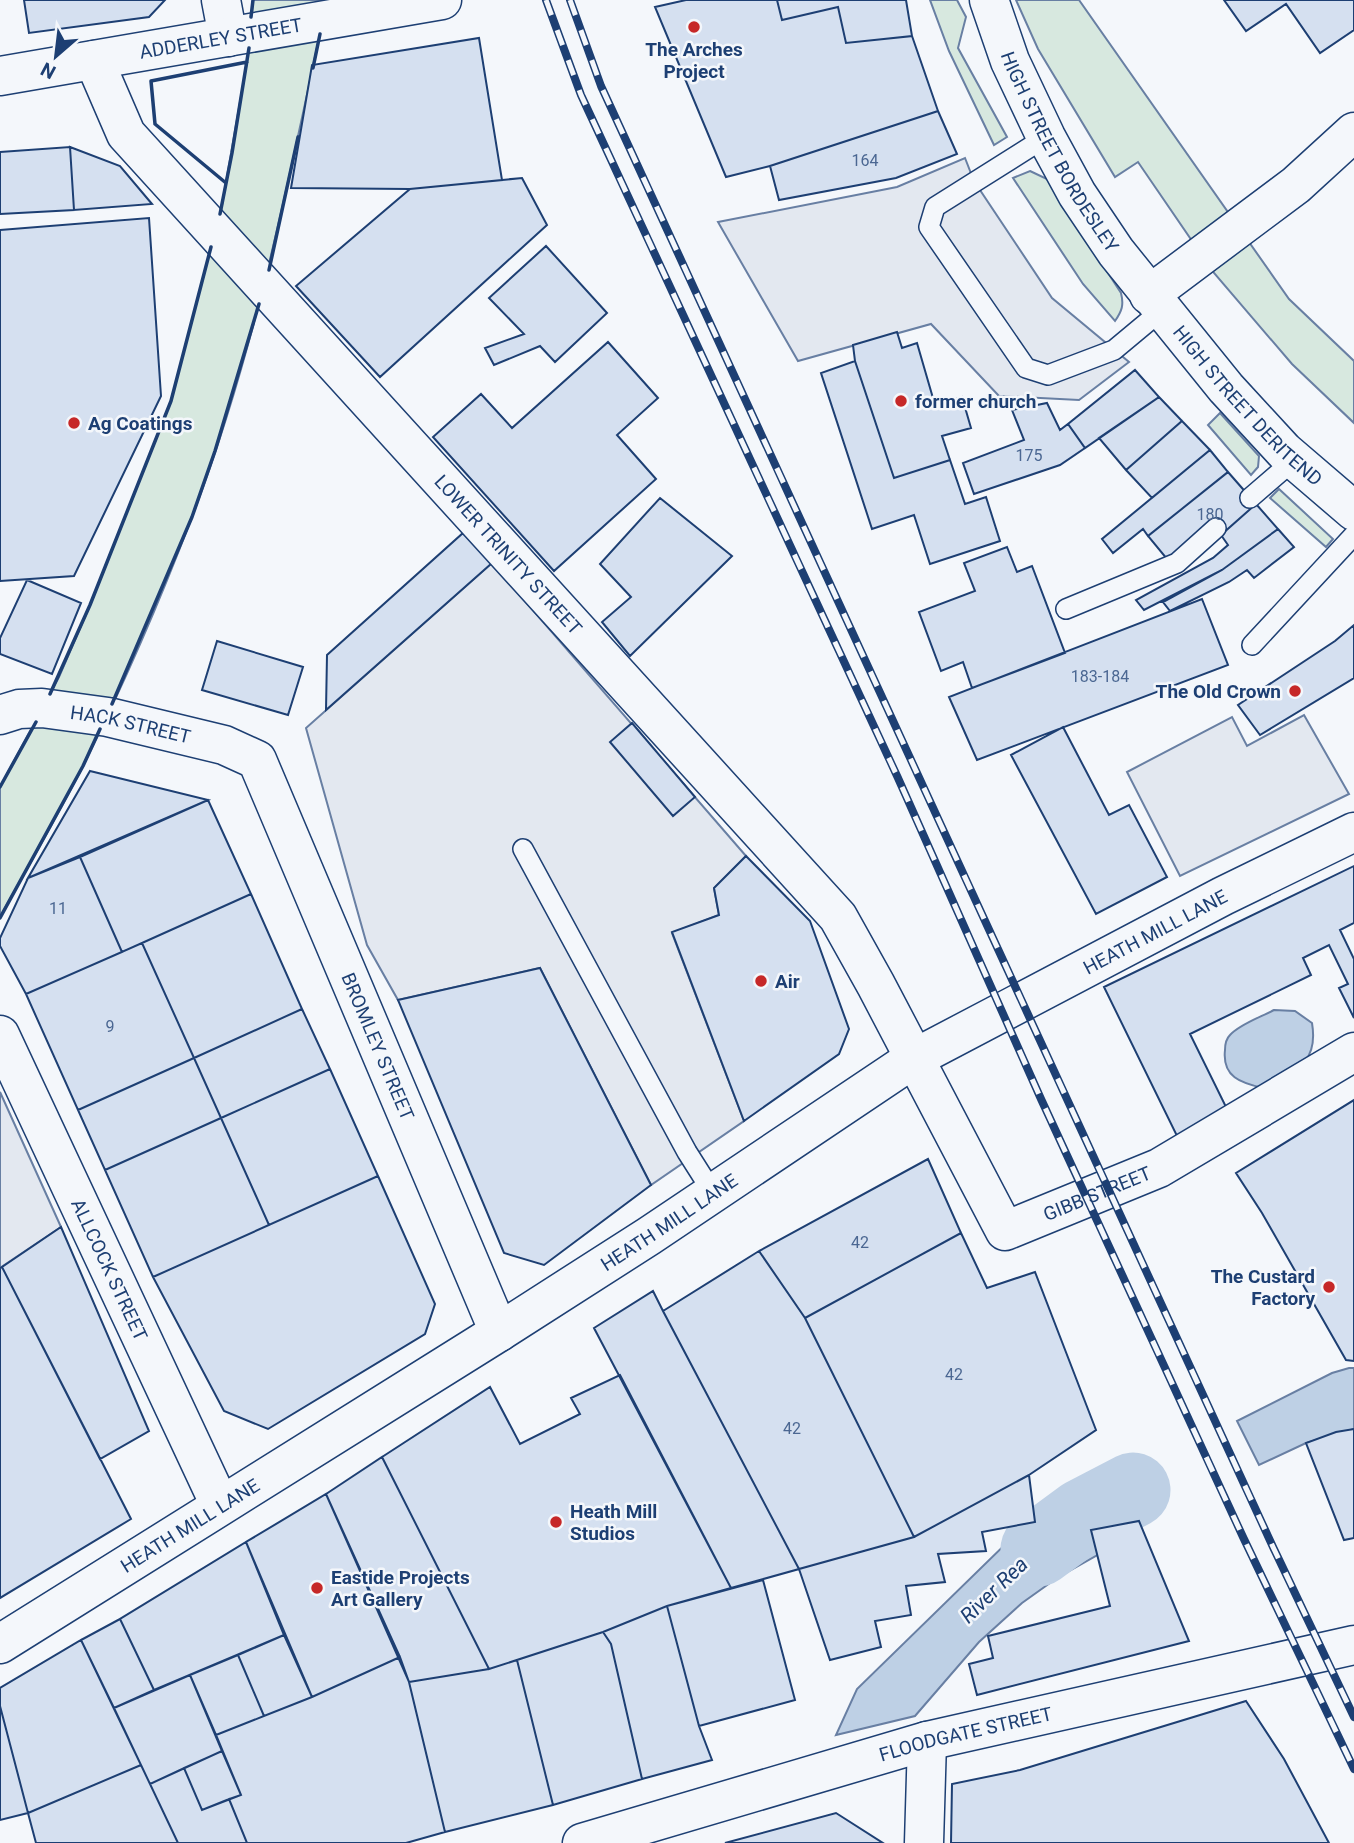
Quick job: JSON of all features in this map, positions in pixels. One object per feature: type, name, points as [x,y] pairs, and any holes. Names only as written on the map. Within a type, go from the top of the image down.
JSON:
[{"type":"street","points":[[221,0],[228,37]]},
{"type":"street","name":"ADDERLEY STREET","points":[[0,76],[442,0]]},
{"type":"street","name":"HIGH STREET BORDESLEY","points":[[989,0],[1010,61],[1077,194],[1116,252],[1156,303]]},
{"type":"street","name":"LOWER TRINITY STREET","points":[[94,60],[126,135],[838,917],[913,1059]]},
{"type":"street","points":[[1156,303],[1221,243],[1296,185],[1354,132]]},
{"type":"street","name":"HIGH STREET DERITEND","points":[[1156,303],[1226,388],[1294,460],[1354,511]]},
{"type":"street","name":"HACK STREET","points":[[0,715],[19,709],[42,708],[108,717],[224,746],[257,760]]},
{"type":"street","name":"BROMLEY STREET","points":[[257,760],[499,1332]]},
{"type":"street","name":"HEATH MILL LANE","points":[[0,1644],[499,1332],[913,1059],[1223,896],[1354,832]]},
{"type":"street","name":"ALLCOCK STREET","points":[[0,1035],[220,1504]]},
{"type":"street","name":"GIBB STREET","points":[[913,1059],[1005,1231],[1159,1168],[1354,1052]]},
{"type":"street","name":"FLOODGATE STREET","points":[[582,1843],[927,1741],[1354,1645]]},
{"type":"street","points":[[924,1843],[927,1741]]},
{"type":"lane","points":[[1046,137],[935,207],[929,227],[1026,369],[1048,375],[1114,350],[1156,303]]},
{"type":"lane","points":[[1251,498],[1294,460]]},
{"type":"lane","points":[[1066,609],[1177,563],[1216,528]]},
{"type":"lane","points":[[1252,645],[1354,535]]},
{"type":"lane","points":[[523,849],[687,1152],[713,1193]]},
{"type":"shaded area","points":[[253,0],[327,0],[285,196],[253,326],[215,454],[154,611],[84,764],[0,917],[0,787],[59,677],[171,401],[222,205],[247,62]]},
{"type":"shaded area","points":[[930,0],[957,0],[966,17],[958,48],[1007,137],[994,145],[949,51]]},
{"type":"shaded area","points":[[1016,0],[1079,0],[1289,299],[1354,361],[1354,423],[1292,364],[1214,273],[1138,162],[1115,177],[1038,49]]},
{"type":"shaded area","points":[[965,158],[974,181],[1052,298],[1129,362],[1079,400],[999,396],[931,324],[798,361],[718,222],[897,187]]},
{"type":"shaded area","points":[[1030,171],[1047,179],[1121,293],[1122,308],[1115,321],[1083,284],[1013,178]]},
{"type":"shaded area","points":[[1220,413],[1259,456],[1258,467],[1251,475],[1208,425]]},
{"type":"shaded area","points":[[1279,489],[1333,539],[1326,547],[1270,498]]},
{"type":"shaded area","points":[[492,563],[746,856],[714,888],[719,915],[672,933],[744,1121],[651,1185],[540,968],[398,1000],[367,945],[306,728]]},
{"type":"shaded area","points":[[1304,715],[1349,794],[1180,876],[1127,772],[1232,717],[1247,746]]},
{"type":"shaded area","points":[[0,1092],[61,1227],[0,1268]]},
{"type":"water","points":[[1274,1010],[1295,1011],[1312,1023],[1312,1048],[1308,1057],[1294,1071],[1263,1088],[1247,1084],[1230,1073],[1225,1059],[1225,1046],[1234,1031]]},
{"type":"water","points":[[1354,1368],[1354,1429],[1306,1443],[1259,1465],[1237,1421],[1332,1373]]},
{"type":"water","points":[[1120,1480],[1142,1534],[1057,1578],[1022,1603],[979,1642],[915,1716],[836,1735],[857,1689],[1020,1530],[1047,1507],[1071,1494]]},
{"type":"building","points":[[24,0],[165,0],[149,17],[29,33]]},
{"type":"building","points":[[686,0],[777,0],[782,20],[838,7],[846,43],[912,36],[938,111],[770,166],[726,177],[655,7]]},
{"type":"building","points":[[777,0],[906,0],[912,36],[846,43],[838,7],[782,20]]},
{"type":"building","points":[[1224,0],[1354,0],[1354,30],[1320,53],[1286,4],[1246,31]]},
{"type":"building","points":[[479,38],[502,180],[410,189],[291,188],[312,65]]},
{"type":"building","points":[[938,111],[957,154],[896,178],[779,200],[770,166]]},
{"type":"building","points":[[70,147],[74,210],[0,214],[0,152]]},
{"type":"building","points":[[70,147],[120,166],[152,204],[74,210]]},
{"type":"building","points":[[522,178],[547,225],[380,377],[296,286],[410,189]]},
{"type":"building","name":"Ag Coatings","points":[[149,218],[161,396],[74,576],[0,581],[0,230]]},
{"type":"building","points":[[546,246],[607,313],[555,362],[540,346],[494,365],[485,348],[524,334],[489,298]]},
{"type":"building","name":"former church","points":[[897,332],[902,348],[917,343],[935,405],[962,397],[971,428],[942,436],[950,460],[894,478],[855,361],[853,345]]},
{"type":"building","points":[[608,342],[658,398],[617,435],[656,479],[554,571],[433,437],[481,394],[512,428]]},
{"type":"building","points":[[855,361],[894,478],[950,460],[965,504],[986,497],[1000,541],[930,564],[914,515],[872,529],[821,373]]},
{"type":"building","points":[[1135,370],[1159,397],[1085,448],[1068,424]]},
{"type":"building","points":[[1159,397],[1182,421],[1126,470],[1099,438]]},
{"type":"building","points":[[1047,403],[1060,430],[1068,424],[1085,448],[1060,465],[974,494],[963,463],[1024,440],[1012,410]]},
{"type":"building","points":[[1182,421],[1210,450],[1152,498],[1126,470]]},
{"type":"building","points":[[1210,450],[1228,472],[1148,536],[1143,529],[1113,553],[1102,539]]},
{"type":"building","points":[[1228,472],[1256,504],[1221,535],[1167,559],[1148,536]]},
{"type":"building","points":[[660,498],[732,556],[630,656],[602,622],[631,597],[600,564]]},
{"type":"building","points":[[1256,504],[1278,529],[1222,570],[1144,610],[1136,600],[1213,558],[1228,545],[1221,535]]},
{"type":"building","points":[[1278,529],[1294,547],[1254,578],[1247,570],[1229,582],[1170,611],[1163,602],[1222,570]]},
{"type":"building","points":[[463,533],[492,563],[326,710],[327,655]]},
{"type":"building","points":[[1007,547],[1017,572],[1032,566],[1065,653],[972,688],[963,662],[941,671],[919,612],[975,591],[964,563]]},
{"type":"building","points":[[27,580],[81,603],[52,674],[0,654],[0,638]]},
{"type":"building","points":[[1202,599],[1228,665],[977,760],[949,697]]},
{"type":"building","name":"The Old Crown","points":[[1354,625],[1354,678],[1260,735],[1238,705],[1335,641]]},
{"type":"building","points":[[217,641],[303,667],[288,715],[202,690]]},
{"type":"building","points":[[632,723],[695,797],[673,816],[610,742]]},
{"type":"building","points":[[1063,727],[1109,815],[1129,805],[1167,877],[1096,914],[1011,755]]},
{"type":"building","points":[[90,771],[208,800],[28,878]]},
{"type":"building","points":[[208,800],[251,894],[122,952],[80,857]]},
{"type":"building","name":"Air","points":[[746,856],[810,921],[849,1029],[839,1054],[744,1121],[672,932],[719,915],[714,888]]},
{"type":"building","points":[[80,857],[122,952],[26,994],[0,946],[0,938],[28,878]]},
{"type":"building","points":[[1354,866],[1354,923],[1340,930],[1354,959],[1354,1018],[1339,988],[1348,984],[1329,945],[1303,958],[1311,975],[1190,1034],[1229,1113],[1178,1138],[1104,987]]},
{"type":"building","points":[[251,894],[302,1009],[194,1058],[142,943]]},
{"type":"building","points":[[142,943],[194,1058],[78,1110],[26,994]]},
{"type":"building","points":[[540,968],[651,1185],[544,1265],[504,1253],[398,1000]]},
{"type":"building","points":[[302,1009],[330,1069],[221,1118],[194,1058]]},
{"type":"building","points":[[194,1058],[221,1118],[105,1170],[78,1110]]},
{"type":"building","points":[[330,1069],[378,1176],[269,1225],[221,1118]]},
{"type":"building","name":"The Custard Factory","points":[[1354,1100],[1354,1361],[1346,1360],[1262,1213],[1236,1173]]},
{"type":"building","points":[[221,1118],[269,1225],[153,1277],[105,1170]]},
{"type":"building","points":[[928,1159],[961,1233],[805,1318],[759,1251]]},
{"type":"building","points":[[378,1176],[435,1304],[425,1334],[268,1429],[224,1411],[153,1277]]},
{"type":"building","points":[[61,1227],[149,1431],[100,1459],[2,1267]]},
{"type":"building","points":[[961,1233],[987,1288],[1035,1272],[1096,1430],[1029,1475],[914,1537],[805,1318]]},
{"type":"building","points":[[759,1251],[805,1318],[914,1537],[799,1569],[663,1311]]},
{"type":"building","points":[[2,1267],[131,1519],[0,1598],[0,1268]]},
{"type":"building","points":[[653,1291],[799,1569],[731,1588],[594,1328]]},
{"type":"building","name":"Heath Mill Studios","points":[[620,1375],[731,1588],[667,1606],[603,1632],[489,1669],[382,1457],[490,1387],[520,1444],[580,1414],[571,1398]]},
{"type":"building","points":[[1354,1429],[1354,1538],[1344,1540],[1306,1443],[1336,1432]]},
{"type":"building","points":[[382,1457],[489,1669],[409,1682],[326,1494]]},
{"type":"building","points":[[1029,1475],[1035,1522],[982,1532],[986,1551],[938,1554],[945,1582],[906,1586],[911,1615],[875,1621],[881,1647],[830,1660],[799,1569],[914,1537]]},
{"type":"building","name":"Eastide Projects Art Gallery","points":[[326,1494],[400,1657],[312,1697],[246,1542]]},
{"type":"building","points":[[1139,1521],[1189,1641],[977,1695],[969,1664],[993,1658],[988,1636],[1110,1606],[1091,1530]]},
{"type":"building","points":[[246,1542],[284,1635],[154,1690],[120,1619]]},
{"type":"building","points":[[763,1580],[795,1700],[699,1726],[667,1606]]},
{"type":"building","points":[[667,1606],[699,1726],[712,1760],[642,1779],[611,1644],[603,1632]]},
{"type":"building","points":[[120,1619],[154,1690],[114,1708],[81,1640]]},
{"type":"building","points":[[603,1632],[611,1644],[642,1779],[553,1805],[517,1660]]},
{"type":"building","points":[[284,1635],[312,1697],[264,1716],[238,1655]]},
{"type":"building","points":[[81,1640],[141,1765],[28,1813],[0,1706],[0,1688]]},
{"type":"building","points":[[238,1655],[264,1716],[216,1735],[190,1675]]},
{"type":"building","points":[[400,1657],[409,1682],[445,1832],[406,1843],[247,1843],[229,1799],[241,1795],[216,1735],[312,1697]]},
{"type":"building","points":[[517,1660],[553,1805],[445,1832],[409,1682],[489,1669]]},
{"type":"building","points":[[190,1675],[222,1751],[150,1784],[114,1708]]},
{"type":"building","points":[[1246,1701],[1284,1759],[1329,1843],[951,1843],[952,1784],[1020,1770]]},
{"type":"building","points":[[0,1706],[28,1813],[0,1820]]},
{"type":"building","points":[[222,1751],[241,1795],[202,1810],[184,1768]]},
{"type":"building","points":[[141,1765],[178,1843],[36,1843],[28,1813]]},
{"type":"building","points":[[184,1768],[202,1810],[229,1799],[247,1843],[178,1843],[150,1784]]},
{"type":"building","points":[[836,1813],[883,1843],[725,1843]]},
{"type":"waterway","name":"River Rea","points":[[1038,1549],[1083,1516],[1133,1490]]},
{"type":"railway","points":[[546,0],[581,95],[898,778],[1041,1099],[1243,1537],[1354,1769]]},
{"type":"railway","points":[[570,0],[601,86],[1273,1547],[1354,1717]]},
{"type":"wall","points":[[251,17],[253,0]]},
{"type":"wall","points":[[313,68],[320,34]]},
{"type":"wall","points":[[220,214],[249,48]]},
{"type":"wall","points":[[226,183],[155,124],[151,81],[247,62]]},
{"type":"wall","points":[[269,270],[298,137]]},
{"type":"wall","points":[[50,694],[90,605],[171,401],[211,247]]},
{"type":"wall","points":[[112,704],[192,517],[215,451],[259,304]]},
{"type":"wall","points":[[0,787],[36,722]]},
{"type":"wall","points":[[0,918],[83,766],[100,729]]},
{"type":"place","name":"The Arches Project","points":[[694,27]]},
{"type":"place","name":"former church","points":[[901,401]]},
{"type":"place","name":"Ag Coatings","points":[[74,423]]},
{"type":"place","name":"The Old Crown","points":[[1295,691]]},
{"type":"place","name":"Air","points":[[761,981]]},
{"type":"place","name":"The Custard Factory","points":[[1329,1287]]},
{"type":"place","name":"Heath Mill Studios","points":[[556,1522]]},
{"type":"place","name":"Eastide Projects Art Gallery","points":[[317,1588]]}]
